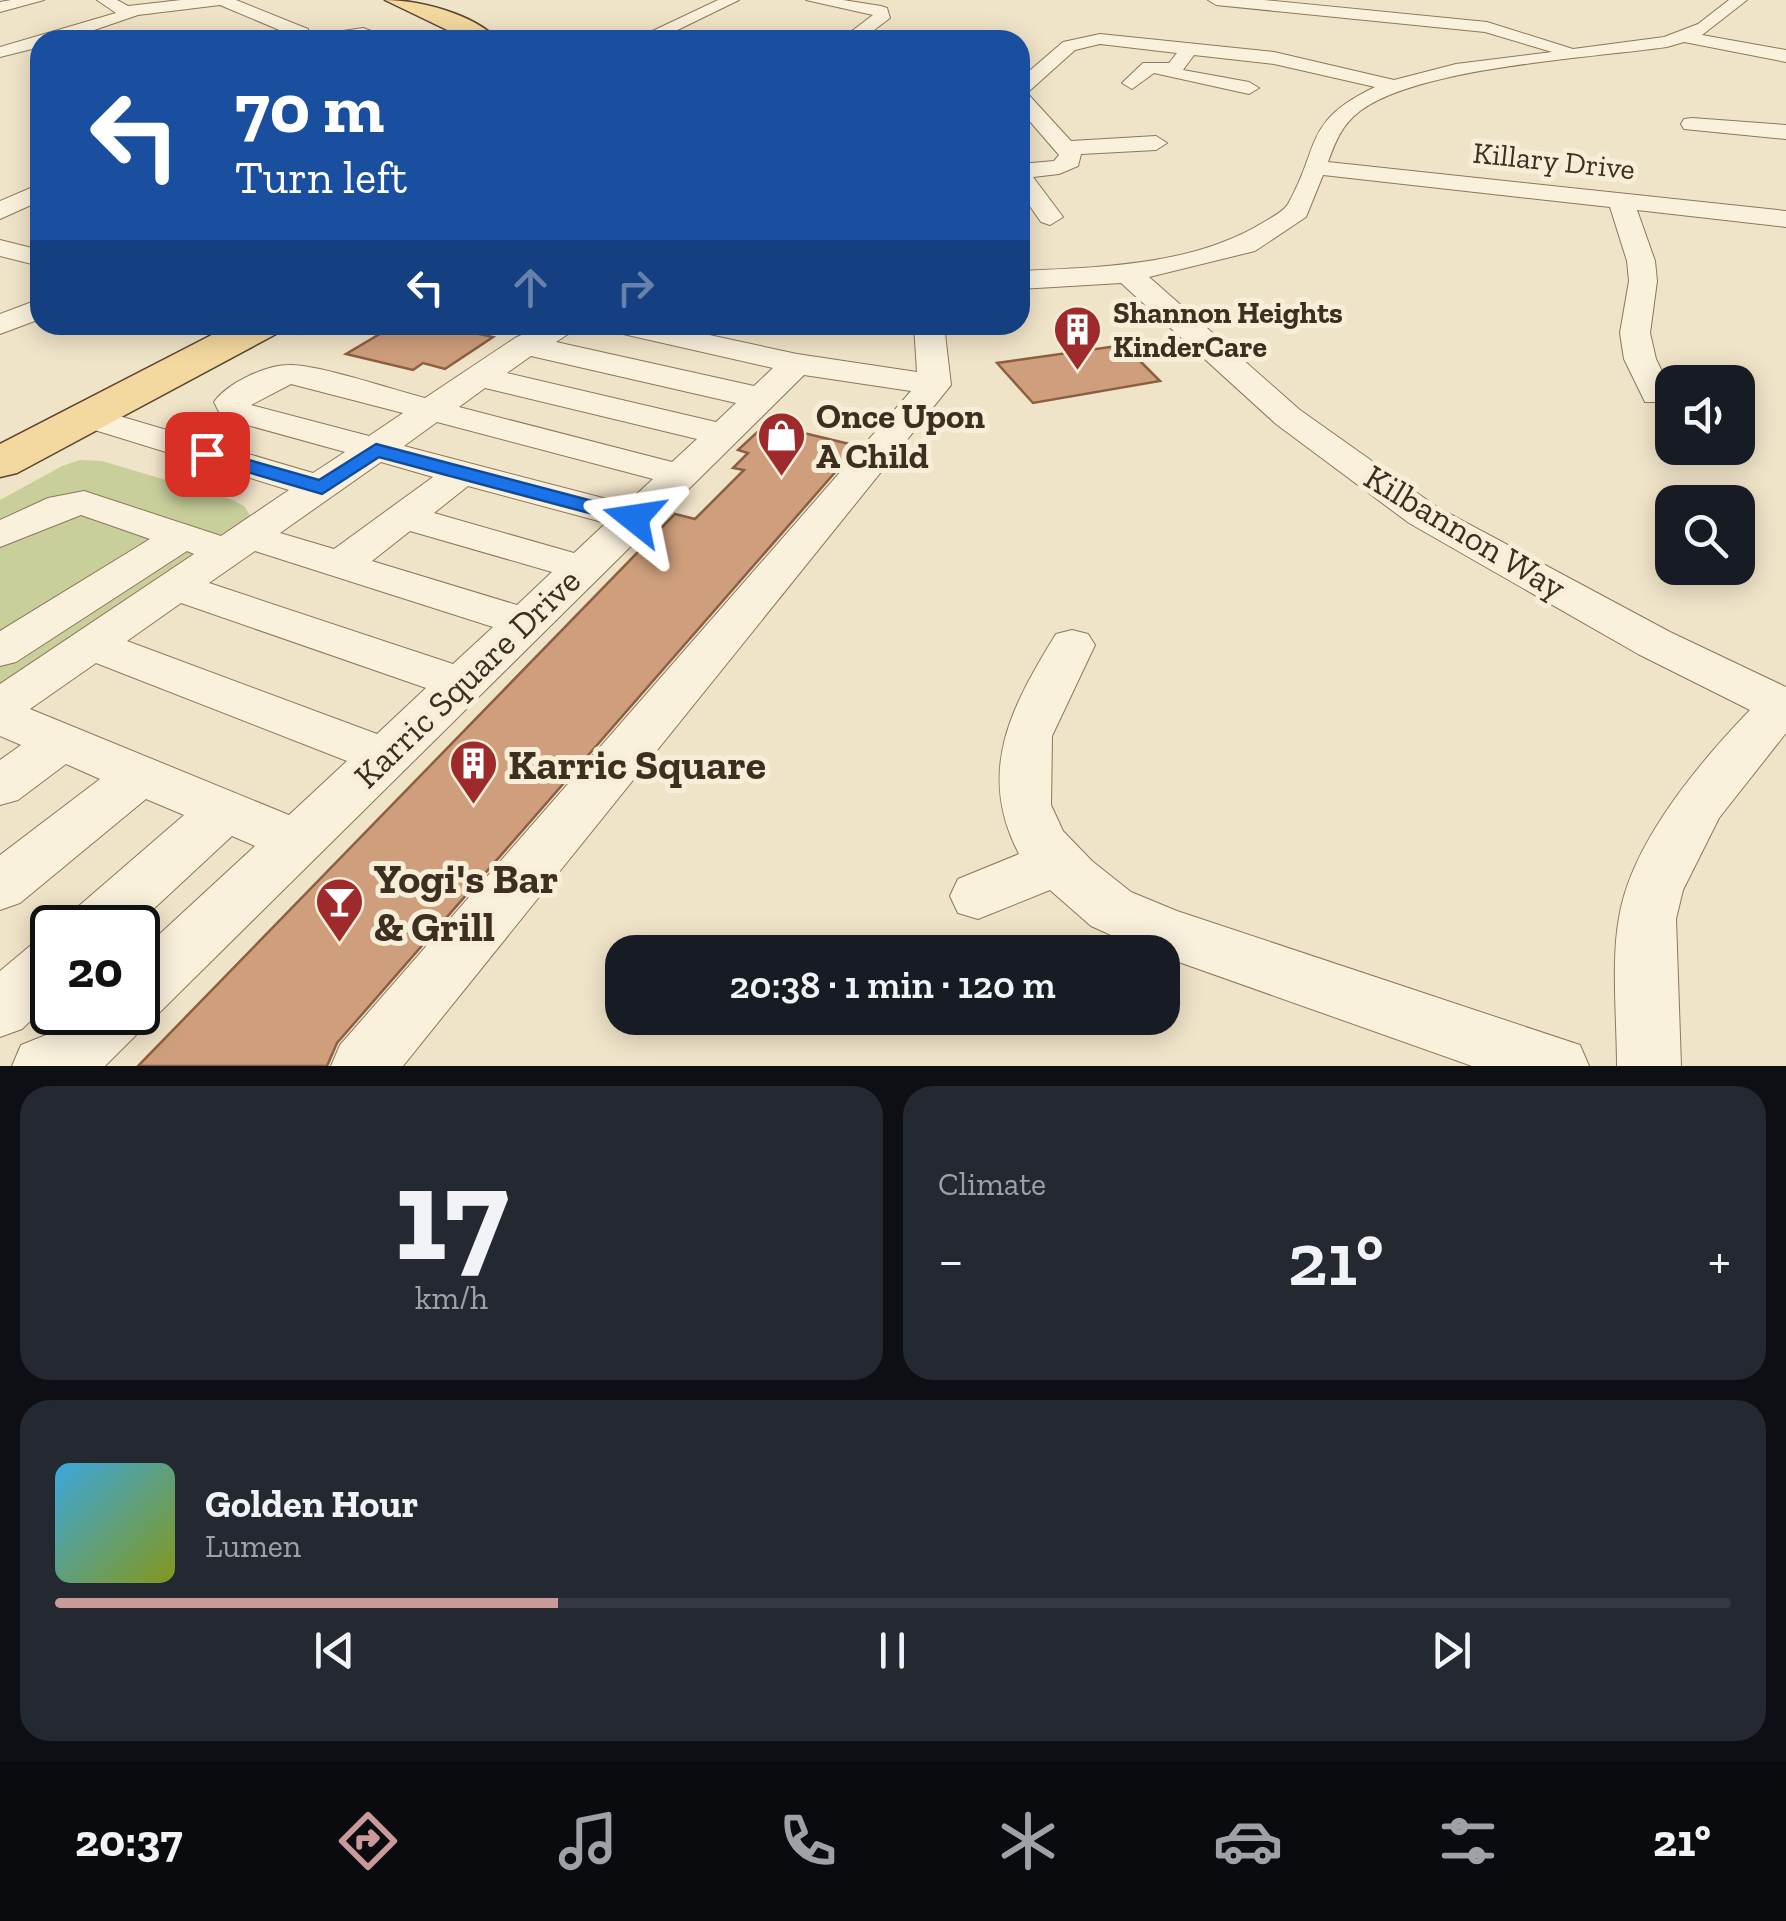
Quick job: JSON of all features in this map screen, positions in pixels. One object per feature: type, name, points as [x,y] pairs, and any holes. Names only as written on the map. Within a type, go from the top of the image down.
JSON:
[{"type":"main road","points":[[395,0],[466,30]]},
{"type":"main road","points":[[0,462],[243,335]]},
{"type":"street","points":[[0,8],[36,0]]},
{"type":"street","points":[[105,0],[130,12],[222,0],[294,30]]},
{"type":"street","points":[[664,30],[731,0]]},
{"type":"street","points":[[814,0],[881,11],[882,18],[864,30]]},
{"type":"street","points":[[1216,0],[1374,7],[1487,27],[1578,54]]},
{"type":"street","points":[[1030,279],[1128,274],[1245,245],[1298,212],[1328,128],[1354,106],[1394,86],[1456,70],[1645,47],[1686,37],[1739,0]]},
{"type":"street","points":[[82,30],[124,18],[130,12]]},
{"type":"street","points":[[1056,24],[1088,40]]},
{"type":"street","points":[[1686,37],[1786,56]]},
{"type":"street","points":[[1030,70],[1069,46],[1088,40],[1364,66]]},
{"type":"street","points":[[0,54],[30,45]]},
{"type":"street","points":[[1190,47],[1171,73],[1249,88]]},
{"type":"street","points":[[1268,48],[1394,86]]},
{"type":"street","points":[[0,54],[30,62]]},
{"type":"street","points":[[1132,83],[1150,67],[1173,69]]},
{"type":"street","points":[[1030,171],[1059,167],[1070,161],[1064,148],[1031,123]]},
{"type":"street","points":[[1692,124],[1786,132]]},
{"type":"street","points":[[1064,148],[1156,143]]},
{"type":"street","name":"Killary Drive","points":[[1314,167],[1786,219]]},
{"type":"street","points":[[1030,187],[1050,216]]},
{"type":"street","points":[[0,211],[30,196]]},
{"type":"street","points":[[1621,201],[1641,261],[1643,281],[1634,333],[1640,359],[1655,391]]},
{"type":"street","points":[[0,248],[30,256]]},
{"type":"street","name":"Kilbannon Way","points":[[1128,274],[1288,417],[1423,515],[1654,643],[1784,706]]},
{"type":"street","points":[[0,325],[30,312]]},
{"type":"street","points":[[0,707],[21,671],[92,644],[526,344],[545,335]]},
{"type":"street","points":[[665,335],[797,364],[934,385]]},
{"type":"street","points":[[363,1066],[934,385],[930,335]]},
{"type":"street","points":[[526,344],[762,398]]},
{"type":"street","name":"Karric Square Drive","points":[[160,972],[797,364]]},
{"type":"street","points":[[634,518],[234,410],[231,402],[275,377],[290,374],[680,475]]},
{"type":"street","points":[[480,377],[723,434]]},
{"type":"street","points":[[87,416],[322,488]]},
{"type":"street","points":[[340,565],[462,473]]},
{"type":"street","points":[[0,535],[62,506],[84,503],[183,536],[340,565],[524,622]]},
{"type":"street","points":[[404,517],[582,568]]},
{"type":"street","points":[[0,652],[183,536]]},
{"type":"street","points":[[177,587],[460,683]]},
{"type":"street","points":[[92,644],[385,756]]},
{"type":"street","points":[[1072,646],[1027,736],[1025,805],[1041,844],[1111,909],[1163,932],[1557,1066]]},
{"type":"street","points":[[1649,1066],[1647,920],[1652,896],[1669,858],[1710,794],[1784,706]]},
{"type":"street","points":[[0,716],[297,840]]},
{"type":"street","points":[[0,786],[61,742]]},
{"type":"street","points":[[0,887],[140,775]]},
{"type":"street","points":[[119,905],[225,811]]},
{"type":"street","points":[[978,896],[1058,862]]},
{"type":"street","points":[[0,1009],[30,982]]},
{"type":"street","points":[[44,1066],[72,1055],[93,1035]]},
{"type":"green space","points":[[80,460],[102,461],[230,499],[244,506],[250,515],[248,524],[0,691],[0,500]]},
{"type":"building","points":[[378,335],[493,337],[445,369],[423,363],[413,370],[346,354]]},
{"type":"building","name":"Shannon Heights KinderCare","points":[[1124,345],[1160,381],[1033,403],[997,363]]},
{"type":"building","name":"Karric Square","points":[[766,424],[858,446],[337,1043],[327,1066],[138,1066],[675,514],[695,519],[744,470],[733,468],[748,453],[738,450]]},
{"type":"place","name":"Shannon Heights KinderCare","points":[[1078,372]]},
{"type":"place","name":"Once Upon A Child","points":[[781,478]]},
{"type":"place","name":"Karric Square","points":[[473,806]]},
{"type":"place","name":"Yogi's Bar & Grill","points":[[339,944]]},
{"type":"route","points":[[207,454],[322,488],[376,450],[634,518]]}]
